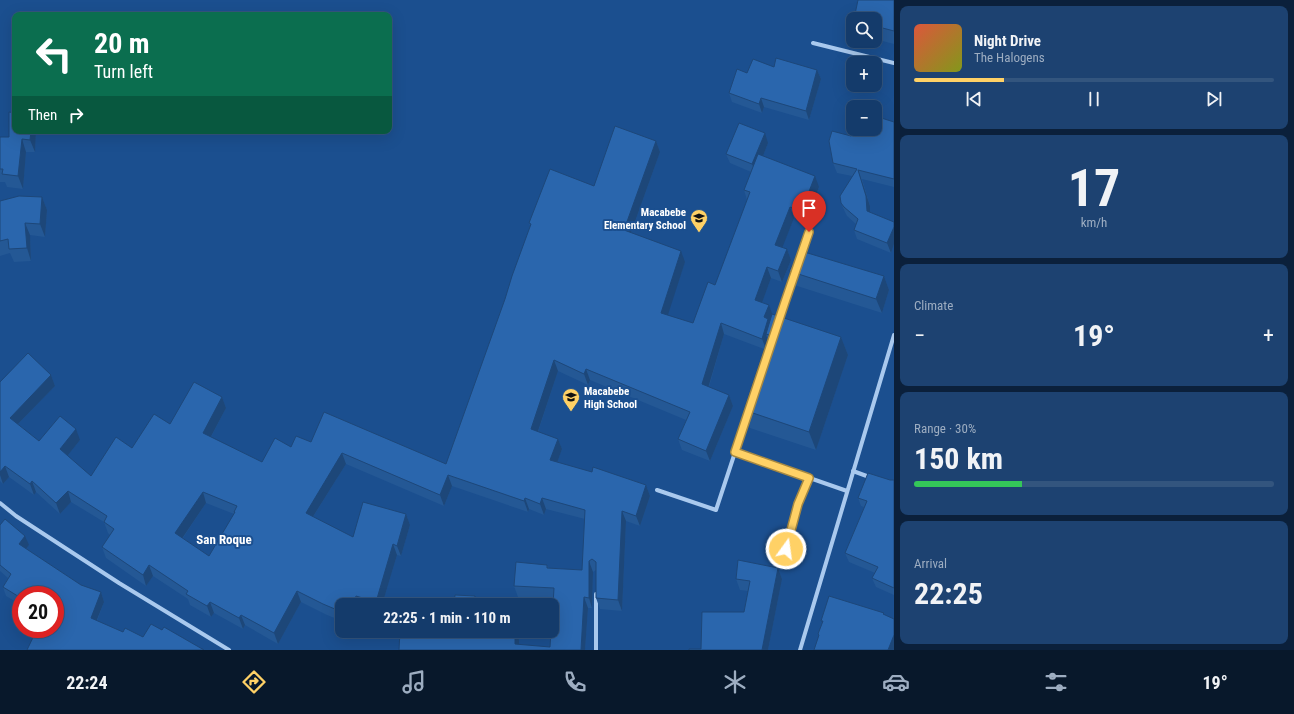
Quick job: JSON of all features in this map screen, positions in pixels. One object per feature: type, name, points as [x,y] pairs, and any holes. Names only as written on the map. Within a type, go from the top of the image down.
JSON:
[{"type":"street","points":[[813,43],[894,63]]},
{"type":"street","points":[[799,260],[809,232]]},
{"type":"street","points":[[777,324],[794,274]]},
{"type":"street","points":[[800,650],[894,335]]},
{"type":"street","points":[[657,490],[716,510],[750,407]]},
{"type":"street","points":[[735,452],[847,491]]},
{"type":"street","points":[[854,471],[874,478]]},
{"type":"street","points":[[0,503],[16,516],[119,583],[229,650]]},
{"type":"street","points":[[596,588],[596,650]]},
{"type":"lane","points":[[786,549],[798,504],[809,478]]},
{"type":"building","points":[[858,0],[894,0],[894,31],[882,28],[882,12],[855,12]]},
{"type":"building","points":[[776,58],[817,70],[806,111],[761,98],[759,104],[729,93],[737,69],[747,73],[753,59],[774,67]]},
{"type":"building","points":[[9,112],[12,112],[12,134],[31,134],[30,140],[22,139],[18,176],[2,174],[3,169],[0,169],[0,137],[9,137]]},
{"type":"building","points":[[882,118],[894,122],[894,179],[858,170],[866,196],[867,211],[894,222],[894,227],[887,243],[854,230],[858,219],[844,207],[841,203],[840,196],[857,169],[833,163],[829,141],[832,131],[846,135],[846,136],[882,136]]},
{"type":"building","points":[[739,123],[765,133],[752,164],[726,154]]},
{"type":"building","points":[[615,126],[656,141],[624,230],[681,251],[661,313],[693,323],[708,282],[715,285],[750,192],[744,190],[758,154],[815,176],[801,212],[790,207],[775,245],[787,249],[778,271],[767,267],[755,300],[769,305],[764,317],[768,319],[762,339],[721,323],[702,384],[729,395],[706,451],[678,439],[690,412],[586,369],[584,374],[554,360],[531,429],[558,439],[550,460],[592,472],[593,467],[646,485],[636,516],[622,511],[618,600],[596,598],[596,562],[592,559],[589,561],[589,598],[584,597],[581,650],[399,650],[400,638],[515,638],[515,644],[550,647],[551,638],[559,638],[559,598],[553,598],[554,588],[514,586],[516,562],[547,565],[547,568],[582,570],[585,510],[542,498],[540,504],[525,498],[524,501],[448,475],[440,495],[342,453],[306,513],[353,537],[363,502],[406,514],[397,546],[393,544],[377,598],[363,598],[356,596],[355,598],[335,598],[335,609],[297,591],[274,633],[241,615],[239,618],[210,602],[207,606],[186,594],[188,591],[149,565],[143,575],[102,547],[114,529],[104,522],[107,516],[68,491],[56,503],[32,481],[30,484],[5,466],[0,472],[0,382],[28,353],[51,375],[10,418],[39,441],[60,416],[76,429],[60,449],[91,476],[116,437],[132,448],[154,414],[170,424],[194,382],[222,397],[203,433],[262,462],[275,438],[291,447],[296,436],[311,442],[324,412],[446,464],[531,224],[529,223],[550,169],[594,186]],"holes":[[[203,492],[237,506],[209,556],[175,533]]]},
{"type":"building","points":[[19,196],[42,197],[40,224],[25,223],[27,248],[9,249],[8,239],[0,241],[0,201]]},
{"type":"building","points":[[801,251],[884,276],[876,299],[789,271]]},
{"type":"building","points":[[772,314],[841,337],[809,432],[744,410],[769,335],[766,334]]},
{"type":"building","points":[[868,473],[894,480],[894,588],[872,578],[878,567],[845,553],[867,501],[858,498]]},
{"type":"building","points":[[5,519],[25,536],[19,544],[81,585],[101,592],[91,618],[123,632],[125,628],[143,637],[151,624],[162,630],[164,627],[204,650],[27,650],[33,638],[64,638],[64,586],[12,586],[12,592],[3,587],[11,574],[0,565],[0,525]]},
{"type":"building","points":[[738,560],[778,568],[762,650],[689,650],[701,649],[702,612],[744,612],[750,581],[736,579]]},
{"type":"building","points":[[455,595],[475,596],[475,598],[455,598]]},
{"type":"building","points":[[829,596],[884,613],[883,614],[894,619],[894,635],[888,650],[814,650]]},
{"type":"place","name":"Macabebe Elementary School","points":[[699,233]]},
{"type":"place","name":"Macabebe High School","points":[[571,412]]},
{"type":"district","name":"San Roque","points":[[224,539]]},
{"type":"route","points":[[786,549],[798,504],[809,478],[735,452],[809,232]]}]
